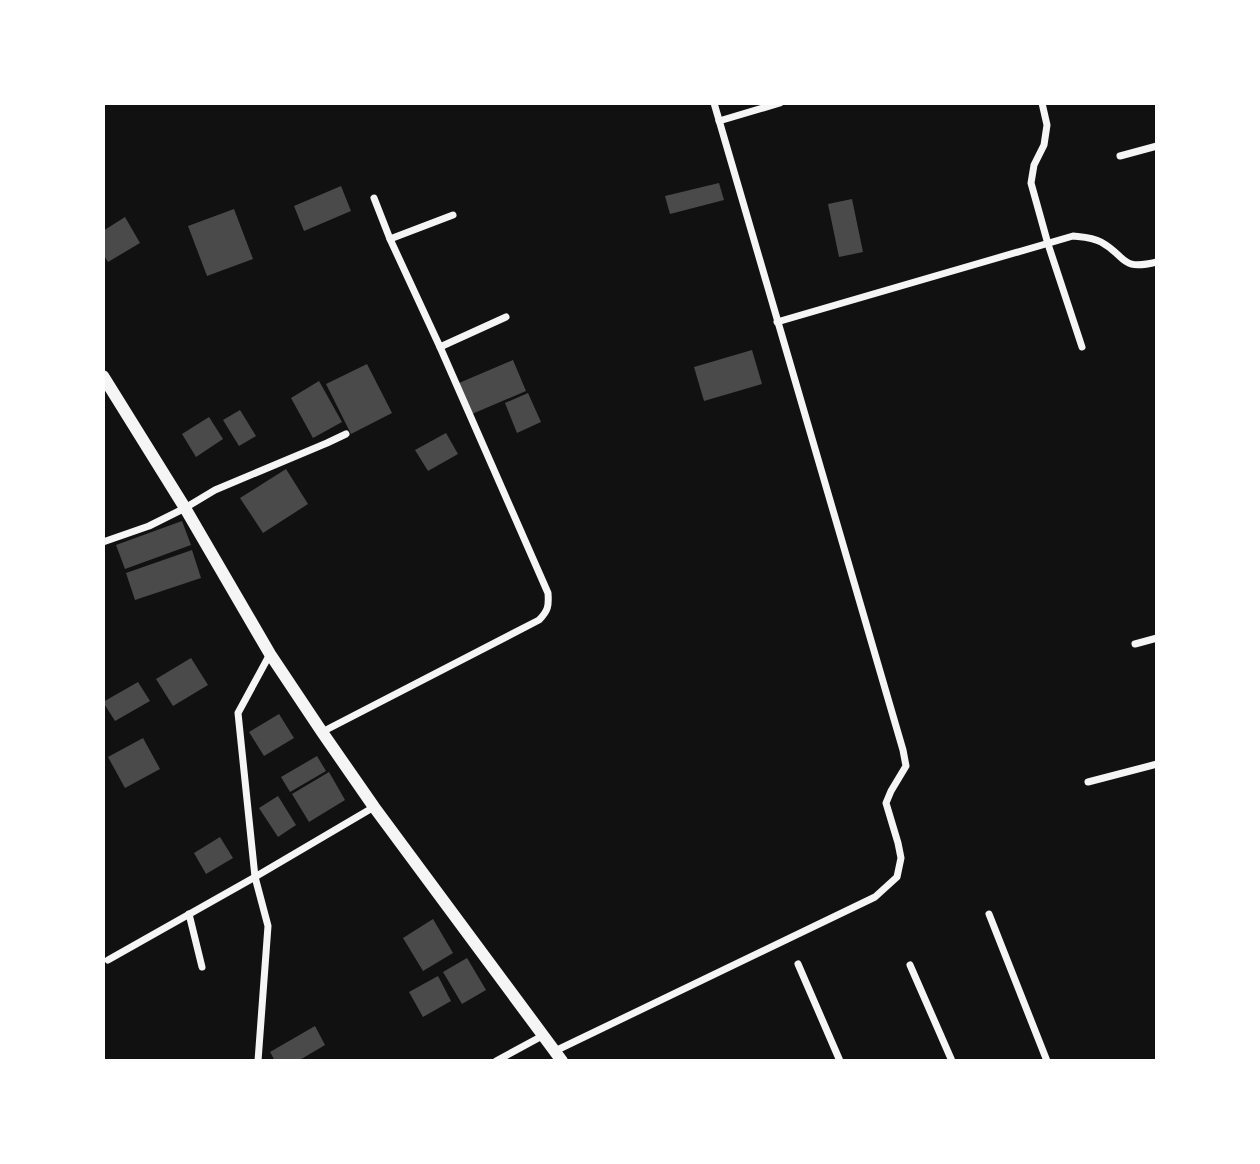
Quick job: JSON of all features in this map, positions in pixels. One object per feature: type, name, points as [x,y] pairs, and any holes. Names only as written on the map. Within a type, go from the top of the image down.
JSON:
[{"type":"street","points":[[103,376],[185,508],[270,654],[322,732],[374,807],[559,1056],[875,897],[897,877],[901,858],[886,803],[906,766],[897,728],[714,103]]},
{"type":"street","points":[[719,121],[780,103]]},
{"type":"street","points":[[1042,103],[1047,125],[1044,145],[1034,165],[1031,183],[1082,346]]},
{"type":"street","points":[[1120,156],[1157,146]]},
{"type":"street","points":[[322,732],[539,620],[549,606],[548,593],[374,198]]},
{"type":"street","points":[[390,239],[453,215]]},
{"type":"street","points":[[777,322],[1073,236],[1091,238],[1102,243],[1129,265],[1141,266],[1157,262]]},
{"type":"street","points":[[440,347],[506,317]]},
{"type":"street","points":[[103,542],[149,526],[215,490],[345,434]]},
{"type":"street","points":[[1135,644],[1157,638]]},
{"type":"street","points":[[258,1061],[268,926],[255,877],[238,713],[270,654]]},
{"type":"street","points":[[1088,782],[1157,764]]},
{"type":"street","points":[[108,960],[374,807]]},
{"type":"street","points":[[190,914],[202,967]]},
{"type":"street","points":[[989,914],[1047,1061]]},
{"type":"street","points":[[797,964],[840,1061]]},
{"type":"street","points":[[910,965],[951,1061]]},
{"type":"street","points":[[496,1061],[544,1035]]},
{"type":"building","points":[[719,183],[724,200],[670,214],[665,196]]},
{"type":"building","points":[[341,186],[351,211],[304,231],[294,206]]},
{"type":"building","points":[[852,199],[863,252],[839,257],[828,204]]},
{"type":"building","points":[[234,209],[253,259],[207,276],[188,226]]},
{"type":"building","points":[[125,217],[140,243],[108,262],[103,254],[103,231]]},
{"type":"building","points":[[752,350],[762,384],[704,401],[694,367]]},
{"type":"building","points":[[513,360],[526,391],[472,414],[459,383]]},
{"type":"building","points":[[367,364],[392,413],[351,434],[326,384]]},
{"type":"building","points":[[319,381],[342,422],[313,438],[291,398]]},
{"type":"building","points":[[528,393],[541,422],[517,433],[505,403]]},
{"type":"building","points":[[240,410],[256,436],[239,446],[223,420]]},
{"type":"building","points":[[209,417],[223,439],[196,457],[182,434]]},
{"type":"building","points":[[446,433],[458,454],[428,471],[415,450]]},
{"type":"building","points":[[286,469],[308,504],[263,533],[240,498]]},
{"type":"building","points":[[182,521],[191,545],[125,569],[116,545]]},
{"type":"building","points":[[192,550],[201,578],[135,600],[126,573]]},
{"type":"building","points":[[191,658],[208,685],[173,706],[156,679]]},
{"type":"building","points":[[138,682],[150,701],[115,721],[103,702]]},
{"type":"building","points":[[279,714],[294,738],[264,756],[249,732]]},
{"type":"building","points":[[143,738],[160,769],[125,788],[108,757]]},
{"type":"building","points":[[317,756],[326,771],[290,792],[281,777]]},
{"type":"building","points":[[329,772],[345,800],[309,822],[292,794]]},
{"type":"building","points":[[278,796],[296,825],[278,837],[259,808]]},
{"type":"building","points":[[220,837],[233,858],[206,874],[194,853]]},
{"type":"building","points":[[433,919],[453,953],[423,971],[403,938]]},
{"type":"building","points":[[467,958],[486,990],[462,1004],[443,972]]},
{"type":"building","points":[[438,976],[451,1001],[423,1017],[409,992]]},
{"type":"building","points":[[315,1026],[325,1045],[298,1061],[275,1061],[270,1052]]}]
